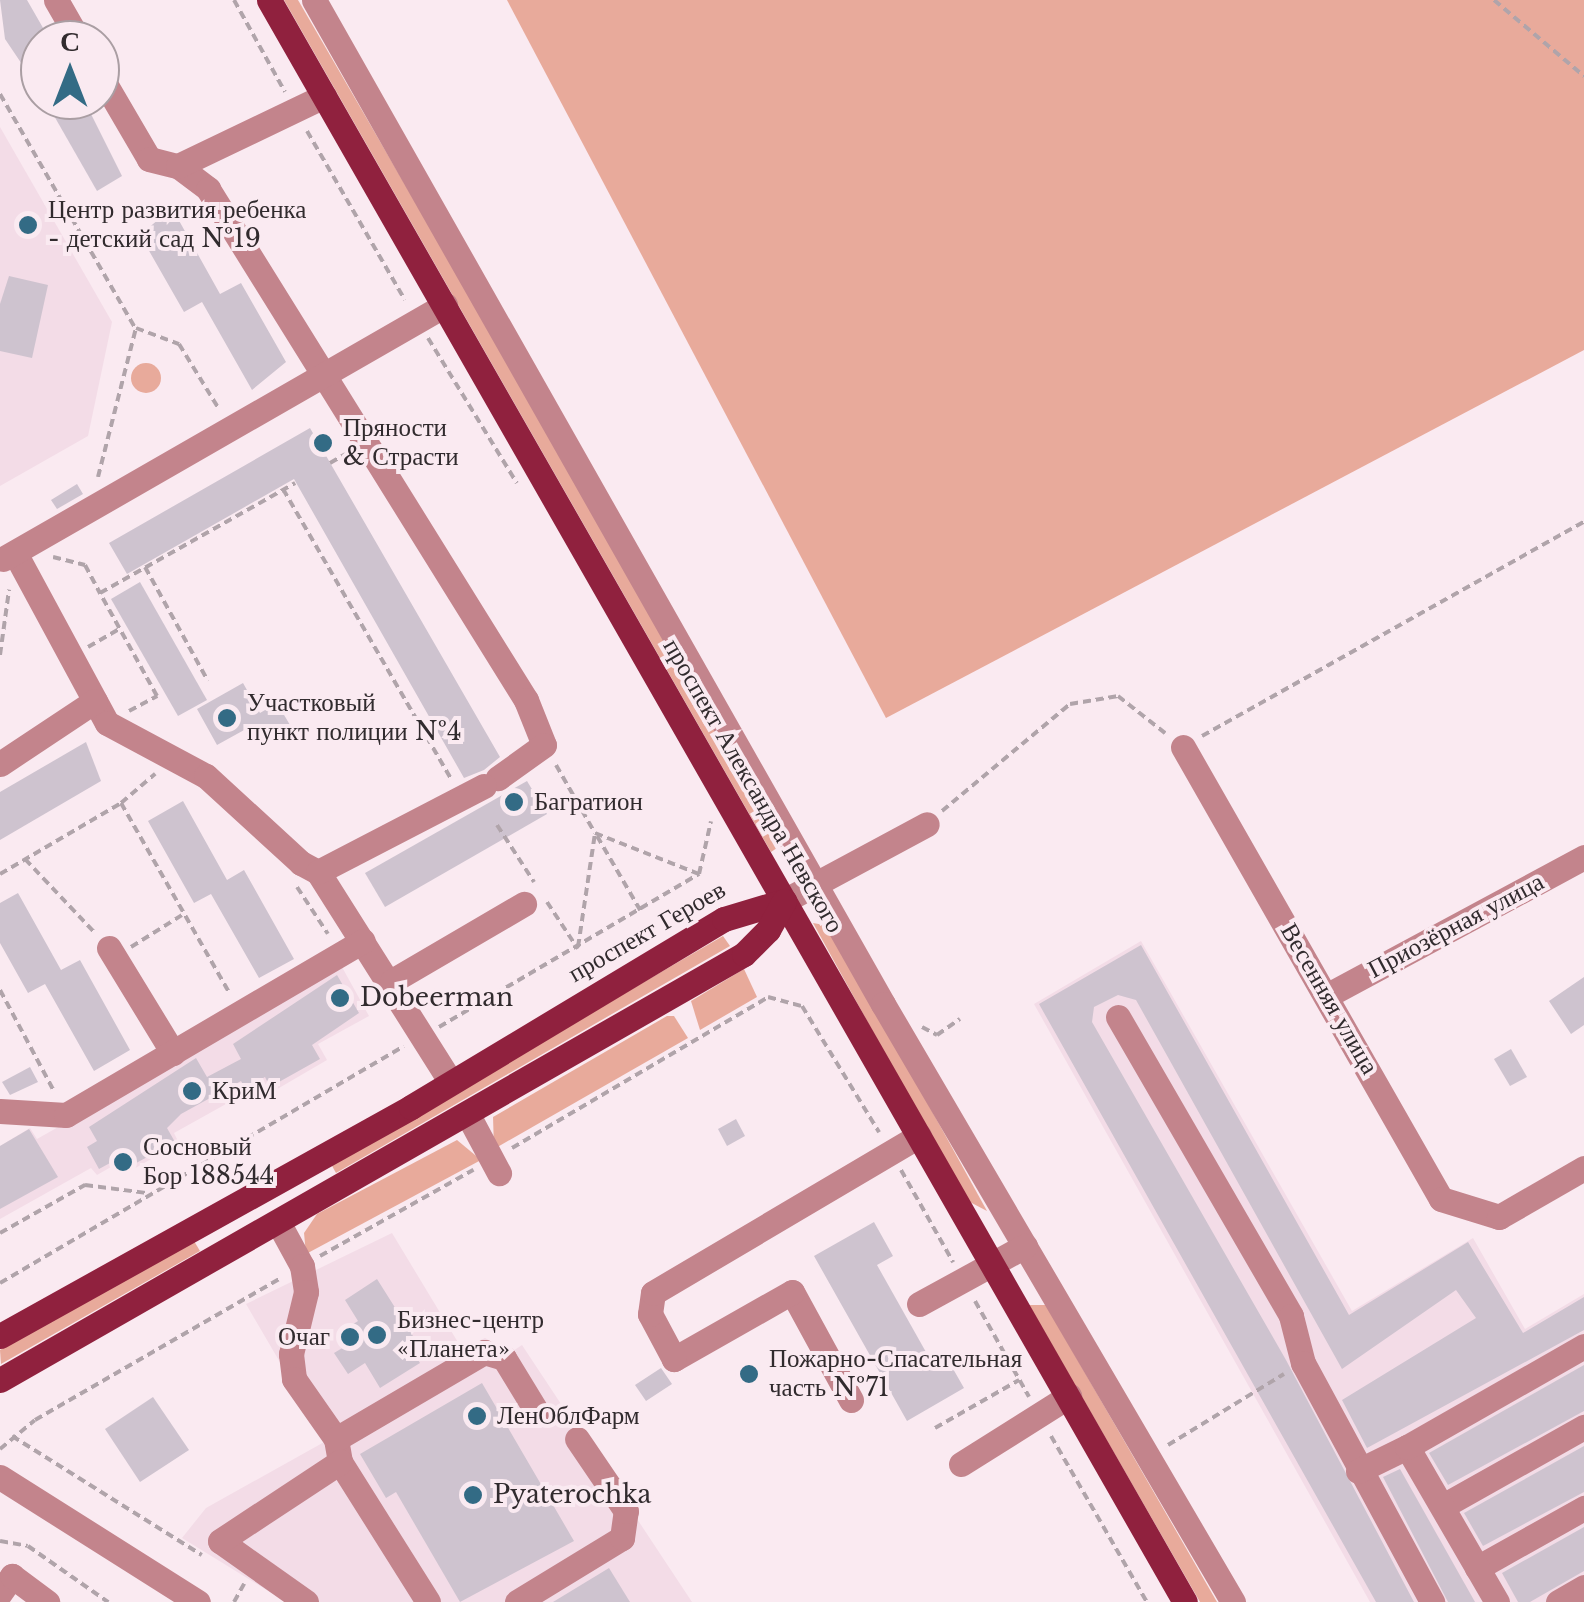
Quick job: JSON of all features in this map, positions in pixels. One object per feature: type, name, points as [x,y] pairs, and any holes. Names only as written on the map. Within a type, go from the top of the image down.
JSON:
[{"type":"main road","name":"проспект Александра Невского","points":[[269,0],[1186,1602]]},
{"type":"main road","name":"проспект Героев","points":[[0,1336],[451,1082],[724,919],[784,900]]},
{"type":"main road","points":[[0,1380],[744,954],[768,930],[784,900]]},
{"type":"street","points":[[314,0],[816,885],[1233,1602]]},
{"type":"street","points":[[178,166],[324,96]]},
{"type":"street","points":[[120,109],[150,159],[178,166],[208,189],[526,700],[544,745],[481,787],[318,872]]},
{"type":"street","points":[[445,305],[229,426],[9,564],[71,657],[101,712],[206,776],[318,872],[352,947],[392,981],[414,1040],[451,1082]]},
{"type":"street","points":[[0,764],[101,712]]},
{"type":"street","name":"Весенняя улица","points":[[1184,747],[1441,1199],[1499,1217],[1584,1168]]},
{"type":"street","points":[[784,900],[927,824]]},
{"type":"street","name":"Приозёрная улица","points":[[1328,995],[1584,858]]},
{"type":"street","points":[[392,981],[524,904]]},
{"type":"street","points":[[0,1111],[66,1115],[352,947]]},
{"type":"street","points":[[112,953],[173,1053]]},
{"type":"street","points":[[1118,1017],[1291,1316],[1302,1363],[1432,1602]]},
{"type":"street","points":[[468,1115],[495,1166]]},
{"type":"street","points":[[850,1400],[792,1292],[674,1359],[650,1314],[653,1293],[919,1136]]},
{"type":"street","points":[[278,1222],[302,1266],[306,1292],[290,1354],[294,1378],[428,1602]]},
{"type":"street","points":[[919,1304],[1025,1246]]},
{"type":"street","points":[[1358,1470],[1407,1447],[1584,1346]]},
{"type":"street","points":[[306,1602],[220,1541],[338,1450],[484,1352],[504,1358],[537,1412]]},
{"type":"street","points":[[961,1464],[1069,1396]]},
{"type":"street","points":[[1443,1506],[1584,1427]]},
{"type":"street","points":[[516,1602],[622,1538],[626,1511],[577,1440]]},
{"type":"street","points":[[1407,1447],[1497,1602]]},
{"type":"street","points":[[0,1477],[198,1602]]},
{"type":"street","points":[[1477,1568],[1584,1508]]},
{"type":"street","points":[[0,1593],[12,1576],[46,1602]]},
{"type":"street","points":[[1558,1602],[1584,1588]]},
{"type":"path","points":[[234,0],[416,320],[520,489]]},
{"type":"path","points":[[1494,0],[1584,76]]},
{"type":"path","points":[[0,94],[136,328],[178,344],[229,426]]},
{"type":"path","points":[[108,500],[98,478],[136,328]]},
{"type":"path","points":[[100,593],[295,482]]},
{"type":"path","points":[[283,489],[481,787]]},
{"type":"path","points":[[927,824],[1070,704],[1118,696],[1184,747],[1584,522]]},
{"type":"path","points":[[49,556],[85,565],[157,696],[101,712]]},
{"type":"path","points":[[0,654],[9,564]]},
{"type":"path","points":[[145,568],[208,681]]},
{"type":"path","points":[[71,657],[118,629]]},
{"type":"path","points":[[544,745],[640,910]]},
{"type":"path","points":[[0,874],[121,803],[163,767]]},
{"type":"path","points":[[121,803],[228,991]]},
{"type":"path","points":[[0,1283],[699,874],[712,823],[702,806]]},
{"type":"path","points":[[497,825],[506,840]]},
{"type":"path","points":[[595,833],[699,874]]},
{"type":"path","points":[[578,948],[595,833]]},
{"type":"path","points":[[26,859],[112,953],[182,915]]},
{"type":"path","points":[[288,873],[352,947]]},
{"type":"path","points":[[0,990],[56,1096]]},
{"type":"path","points":[[0,1449],[12,1436],[302,1266],[495,1166],[768,997]]},
{"type":"path","points":[[937,1036],[960,1019]]},
{"type":"path","points":[[394,1030],[414,1040]]},
{"type":"path","points":[[0,1233],[85,1184],[148,1193]]},
{"type":"path","points":[[1171,1443],[1302,1363]]},
{"type":"path","points":[[935,1428],[1019,1380]]},
{"type":"path","points":[[12,1436],[213,1562]]},
{"type":"path","points":[[0,1541],[28,1546],[108,1602]]},
{"type":"path","points":[[230,1571],[262,1592]]},
{"type":"path","points":[[234,1602],[246,1581]]},
{"type":"shaded area","points":[[284,0],[298,0],[773,819],[777,848],[771,852]]},
{"type":"shaded area","points":[[507,0],[1584,0],[1584,350],[886,718]]},
{"type":"shaded area","name":"Центр развития ребенка - детский сад №19","points":[[0,127],[112,322],[88,436],[0,486]]},
{"type":"shaded area","points":[[146,363],[160,372],[161,378],[152,392],[146,393],[132,384],[131,378],[140,364]]},
{"type":"shaded area","points":[[813,923],[830,926],[987,1211],[966,1200]]},
{"type":"shaded area","points":[[723,936],[730,946],[336,1173],[331,1164]]},
{"type":"shaded area","points":[[1141,941],[1352,1311],[1473,1238],[1525,1329],[1584,1294],[1584,1602],[1370,1602],[1034,1004]]},
{"type":"shaded area","points":[[342,967],[369,1016],[318,1044],[327,1060],[267,1095],[260,1085],[174,1133],[179,1143],[125,1174],[118,1163],[97,1175],[91,1168],[0,1219],[0,1146],[30,1128],[37,1139]]},
{"type":"shaded area","points":[[744,969],[757,997],[700,1030],[691,1001]]},
{"type":"shaded area","points":[[667,1016],[674,1016],[688,1038],[494,1149],[493,1117]]},
{"type":"shaded area","points":[[457,1140],[481,1160],[306,1254],[304,1233],[317,1214]]},
{"type":"shaded area","points":[[392,1233],[462,1349],[485,1338],[510,1353],[522,1345],[692,1602],[286,1602],[182,1538],[206,1508],[326,1441],[246,1304]]},
{"type":"shaded area","points":[[194,1241],[200,1251],[1,1364],[0,1350]]},
{"type":"shaded area","points":[[1029,1305],[1046,1305],[1217,1602],[1200,1602]]},
{"type":"building","points":[[0,0],[27,0],[38,20],[20,20],[20,61],[5,39]]},
{"type":"building","points":[[56,120],[94,120],[122,176],[97,191]]},
{"type":"building","points":[[172,208],[220,294],[241,283],[286,362],[252,390],[202,302],[184,312],[140,235]]},
{"type":"building","points":[[9,276],[48,285],[32,358],[0,351],[0,304]]},
{"type":"building","points":[[310,428],[500,757],[484,770],[464,778],[294,479],[127,574],[109,543]]},
{"type":"building","points":[[77,484],[83,494],[57,509],[51,500]]},
{"type":"building","points":[[140,582],[207,700],[178,716],[111,599]]},
{"type":"building","points":[[243,683],[260,713],[277,703],[290,725],[264,739],[255,724],[217,745],[197,709]]},
{"type":"building","points":[[86,742],[101,781],[0,840],[0,792]]},
{"type":"building","points":[[527,781],[547,814],[385,907],[365,873]]},
{"type":"building","points":[[183,801],[227,880],[244,870],[294,959],[259,978],[211,894],[194,903],[148,821]]},
{"type":"building","points":[[18,893],[61,970],[80,960],[130,1050],[94,1071],[45,984],[28,993],[0,943],[0,903]]},
{"type":"building","points":[[1141,945],[1349,1315],[1468,1242],[1523,1333],[1584,1297],[1584,1330],[1367,1448],[1342,1400],[1476,1318],[1456,1290],[1342,1369],[1136,1000],[1118,995],[1094,1007],[1092,1022],[1286,1360],[1414,1602],[1376,1602],[1039,1004]]},
{"type":"building","points":[[337,975],[359,1013],[312,1045],[320,1059],[270,1087],[265,1077],[245,1088],[241,1081],[181,1114],[167,1128],[175,1142],[127,1168],[121,1157],[99,1169],[87,1147],[97,1141],[89,1127],[196,1058],[207,1077],[241,1059],[233,1044]]},
{"type":"building","points":[[1584,977],[1584,1025],[1571,1034],[1549,1001]]},
{"type":"building","points":[[1511,1049],[1527,1077],[1510,1086],[1494,1059]]},
{"type":"building","points":[[30,1067],[38,1082],[10,1095],[2,1082]]},
{"type":"building","points":[[736,1119],[745,1136],[727,1146],[718,1129]]},
{"type":"building","points":[[29,1129],[58,1177],[0,1209],[0,1146]]},
{"type":"building","points":[[874,1222],[893,1256],[877,1265],[931,1361],[944,1353],[964,1388],[907,1421],[814,1256]]},
{"type":"building","name":"Бизнес-центр «Планета»","points":[[377,1279],[418,1344],[411,1349],[420,1363],[380,1388],[365,1363],[348,1374],[334,1353],[349,1344],[341,1332],[358,1321],[345,1300]]},
{"type":"building","points":[[1584,1365],[1584,1411],[1448,1485],[1429,1453]]},
{"type":"building","points":[[661,1368],[672,1384],[646,1401],[635,1385]]},
{"type":"building","name":"Pyaterochka","points":[[482,1383],[574,1541],[460,1602],[396,1492],[386,1498],[360,1454]]},
{"type":"building","points":[[153,1397],[189,1450],[140,1482],[105,1429]]},
{"type":"building","points":[[1584,1446],[1584,1492],[1483,1546],[1464,1513]]},
{"type":"building","points":[[1400,1469],[1475,1602],[1448,1602],[1383,1477]]},
{"type":"building","points":[[1584,1527],[1584,1571],[1530,1602],[1518,1602],[1502,1573]]},
{"type":"building","points":[[609,1568],[630,1602],[553,1602]]},
{"type":"place","name":"Центр развития ребенка - детский сад №19","points":[[28,225]]},
{"type":"place","name":"Пряности & Страсти","points":[[323,443]]},
{"type":"place","name":"Участковый пункт полиции №4","points":[[227,718]]},
{"type":"place","name":"Багратион","points":[[514,802]]},
{"type":"place","name":"Dobeerman","points":[[340,998]]},
{"type":"place","name":"КриМ","points":[[192,1091]]},
{"type":"place","name":"Сосновый Бор 188544","points":[[123,1162]]},
{"type":"place","name":"Бизнес-центр «Планета»","points":[[377,1335]]},
{"type":"place","name":"Очаг","points":[[350,1337]]},
{"type":"place","name":"Пожарно-Спасательная часть №71","points":[[749,1374]]},
{"type":"place","name":"ЛенОблФарм","points":[[477,1416]]},
{"type":"place","name":"Pyaterochka","points":[[473,1495]]}]
